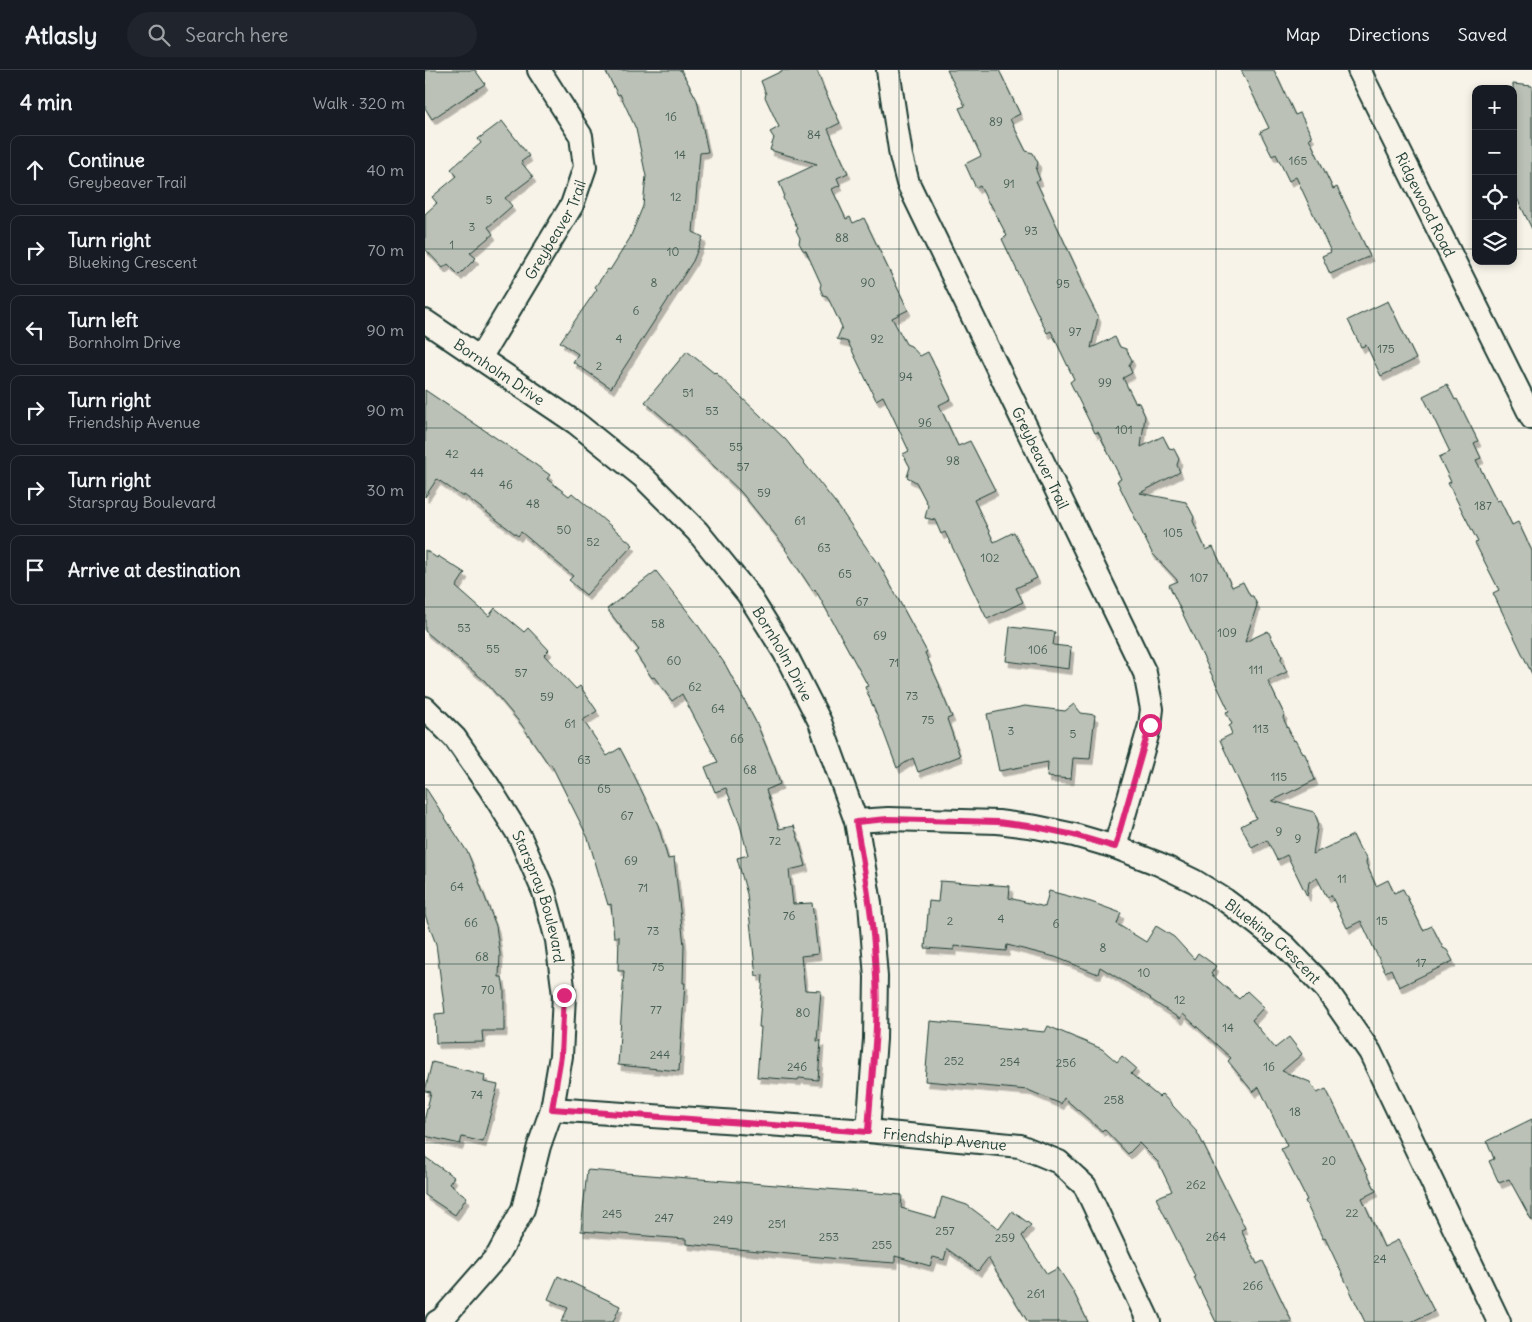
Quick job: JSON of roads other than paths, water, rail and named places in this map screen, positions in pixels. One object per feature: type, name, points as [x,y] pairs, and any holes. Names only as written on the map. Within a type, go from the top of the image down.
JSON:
[{"type":"street","name":"Greybeaver Trail","points":[[480,358],[572,205],[585,167],[581,136],[539,70]]},
{"type":"street","name":"Greybeaver Trail","points":[[888,70],[907,183],[1145,673],[1152,709],[1150,725],[1115,847]]},
{"type":"street","name":"Ridgewood Road","points":[[1359,70],[1532,418]]},
{"type":"street","name":"Bornholm Drive","points":[[425,321],[576,423],[643,477],[697,531],[748,594],[785,653],[820,722],[856,822],[869,903],[876,977],[875,1039],[868,1132]]},
{"type":"street","name":"Starspray Boulevard","points":[[425,708],[455,738],[489,787],[520,837],[544,892],[557,940],[564,995],[561,1056],[552,1109],[539,1146],[523,1209],[498,1255],[437,1322]]},
{"type":"street","name":"Blueking Crescent","points":[[856,822],[888,819],[998,822],[1074,835],[1115,847],[1159,864],[1194,882],[1225,900],[1285,946],[1326,989],[1370,1052],[1499,1322]]},
{"type":"street","name":"Friendship Avenue","points":[[552,1109],[868,1132],[1019,1146],[1059,1162],[1085,1186],[1149,1322]]}]
